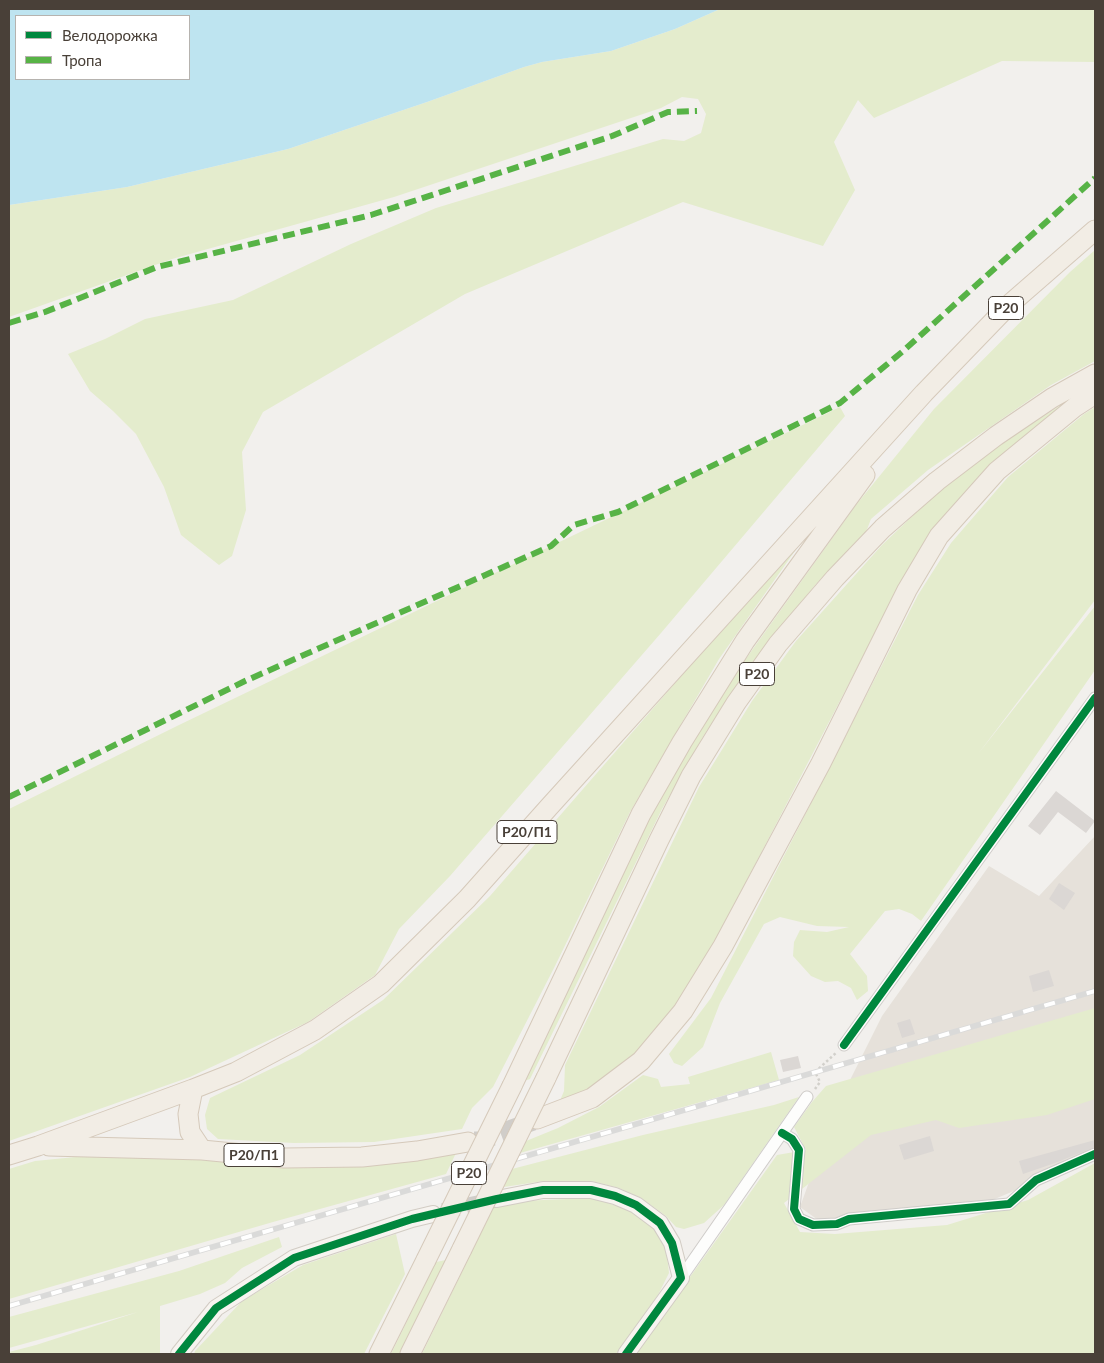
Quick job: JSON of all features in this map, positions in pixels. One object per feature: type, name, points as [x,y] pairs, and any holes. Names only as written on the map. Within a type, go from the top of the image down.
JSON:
[{"type":"main road","name":"Р20","points":[[379,1354],[512,1086],[641,814],[682,742],[745,641],[924,393],[1010,304],[1095,230]]},
{"type":"main road","name":"Р20","points":[[410,1354],[546,1078],[659,840],[692,776],[736,703],[778,644],[835,578],[883,528],[937,481],[996,436],[1052,398],[1095,374]]},
{"type":"main road","name":"Р20/П1","points":[[9,1155],[38,1146],[236,1072],[315,1030],[381,984],[467,899],[924,393]]},
{"type":"main road","points":[[537,1119],[592,1098],[641,1061],[683,1011],[724,946],[821,763],[907,590],[939,536],[998,471],[1076,407],[1095,394]]},
{"type":"main road","name":"Р20/П1","points":[[193,1089],[188,1114],[190,1132],[202,1150]]},
{"type":"main road","name":"Р20/П1","points":[[38,1146],[202,1150],[284,1158],[362,1157],[417,1151],[468,1142]]},
{"type":"street","points":[[844,1045],[1095,698]]},
{"type":"street","points":[[626,1354],[807,1097]]},
{"type":"street","points":[[782,1133],[792,1139],[799,1150],[794,1209],[799,1219],[813,1226],[837,1224],[849,1219],[1008,1204],[1036,1180],[1095,1154]]},
{"type":"street","points":[[497,1199],[543,1190],[591,1190],[615,1196],[636,1205],[660,1223],[672,1243],[681,1278]]},
{"type":"street","points":[[180,1354],[216,1308],[294,1258],[412,1219],[433,1214]]},
{"type":"path","points":[[807,1097],[820,1082],[815,1072],[844,1045]]},
{"type":"shaded area","points":[[1095,836],[1095,1157],[990,1201],[818,1220],[800,1207],[835,1110],[882,1016],[989,866],[1039,896]]},
{"type":"green space","points":[[720,9],[1095,9],[1095,62],[1002,61],[874,118],[858,100],[834,142],[855,190],[823,246],[683,202],[465,294],[263,412],[242,452],[246,510],[232,556],[219,565],[181,535],[164,487],[136,434],[90,391],[68,354],[105,339],[145,319],[233,300],[351,244],[436,208],[663,139],[684,141],[701,133],[706,114],[698,99],[682,97],[661,108],[394,197],[172,259],[9,317],[9,205],[127,187],[288,149],[524,67],[542,62],[611,51],[675,29]]},
{"type":"green space","points":[[1095,250],[1095,361],[1051,385],[928,470],[871,519],[866,532],[816,584],[751,664],[704,735],[662,809],[530,1079],[524,1081],[656,805],[699,730],[745,660],[856,505],[934,409],[1070,272]]},
{"type":"green space","points":[[1075,396],[1077,399],[991,463],[931,531],[900,585],[716,940],[677,1006],[634,1056],[590,1092],[559,1103],[564,1091],[565,1065],[699,787],[752,701],[796,641],[882,545],[943,487],[997,446]]},
{"type":"green space","points":[[840,407],[845,416],[661,633],[450,876],[399,929],[375,975],[308,1022],[190,1077],[9,1141],[9,809],[179,725]]},
{"type":"green space","points":[[1095,407],[1095,600],[978,754],[1095,606],[1095,670],[921,921],[912,914],[899,909],[885,911],[850,954],[867,976],[868,991],[857,1000],[851,988],[838,981],[825,982],[811,976],[793,956],[794,942],[800,930],[827,932],[849,927],[817,926],[780,917],[764,924],[720,1003],[703,1047],[682,1066],[674,1063],[669,1054],[711,998],[918,595],[951,543],[1008,477]]},
{"type":"green space","points":[[816,521],[719,659],[630,812],[555,966],[493,1087],[472,1108],[462,1129],[374,1142],[294,1143],[218,1139],[207,1129],[205,1115],[210,1098],[300,1055],[383,1000],[490,896]]},
{"type":"green space","points":[[1095,1008],[1095,1099],[1047,1115],[959,1128],[936,1120],[871,1135],[784,1203],[800,1232],[835,1234],[947,1225],[1028,1200],[1095,1163],[1095,1354],[635,1354],[777,1155],[806,1150],[794,1127],[826,1086]]},
{"type":"green space","points":[[771,1052],[779,1080],[520,1153],[526,1141],[558,1128],[599,1107],[643,1075],[658,1079],[661,1087],[690,1084],[688,1077]]},
{"type":"green space","points":[[799,1097],[724,1205],[704,1223],[684,1229],[676,1227],[666,1216],[641,1198],[619,1188],[592,1181],[544,1181],[504,1187],[512,1169],[643,1135],[774,1105]]},
{"type":"green space","points":[[116,1153],[285,1167],[363,1167],[456,1153],[446,1174],[9,1299],[9,1169],[35,1161]]},
{"type":"green space","points":[[591,1198],[631,1210],[654,1227],[666,1246],[669,1273],[658,1295],[616,1354],[422,1354],[496,1202]]},
{"type":"green space","points":[[396,1234],[405,1274],[364,1354],[194,1354],[242,1301],[303,1265]]},
{"type":"green space","points":[[279,1237],[282,1247],[242,1268],[225,1283],[200,1294],[160,1306],[160,1354],[9,1354],[9,1352],[138,1312],[9,1348],[9,1317],[179,1271]]},
{"type":"green space","points":[[446,1260],[400,1354],[391,1354],[436,1262]]},
{"type":"water","points":[[9,9],[720,9],[675,29],[611,51],[542,62],[524,67],[288,149],[127,187],[9,205]]},
{"type":"building","points":[[1056,791],[1095,821],[1086,833],[1058,812],[1040,835],[1028,826]]},
{"type":"building","points":[[1059,883],[1075,893],[1064,910],[1049,899]]},
{"type":"building","points":[[1049,970],[1054,986],[1033,992],[1029,976]]},
{"type":"building","points":[[910,1019],[915,1034],[902,1038],[897,1023]]},
{"type":"building","points":[[798,1056],[801,1068],[783,1072],[780,1060]]},
{"type":"building","points":[[930,1136],[934,1151],[904,1160],[899,1145]]},
{"type":"building","points":[[1095,1140],[1095,1147],[1023,1174],[1019,1161]]},
{"type":"tunnel","points":[[474,1141],[480,1141],[533,1121]]},
{"type":"tunnel","points":[[443,1211],[494,1200]]},
{"type":"railway","points":[[9,1306],[1095,991]]},
{"type":"marked path","points":[[9,323],[45,312],[157,267],[371,215],[612,136],[668,112],[697,111]]},
{"type":"marked path","points":[[9,797],[245,681],[551,546],[574,525],[618,512],[840,403],[902,352],[1095,178]]},
{"type":"cycle path","points":[[844,1045],[1095,698]]},
{"type":"cycle path","points":[[782,1133],[792,1139],[799,1150],[794,1209],[799,1219],[813,1225],[837,1224],[849,1219],[1009,1204],[1036,1180],[1095,1154]]},
{"type":"cycle path","points":[[179,1354],[216,1308],[294,1258],[412,1219],[543,1190],[591,1190],[615,1196],[636,1205],[660,1223],[672,1243],[681,1278],[626,1354]]}]
